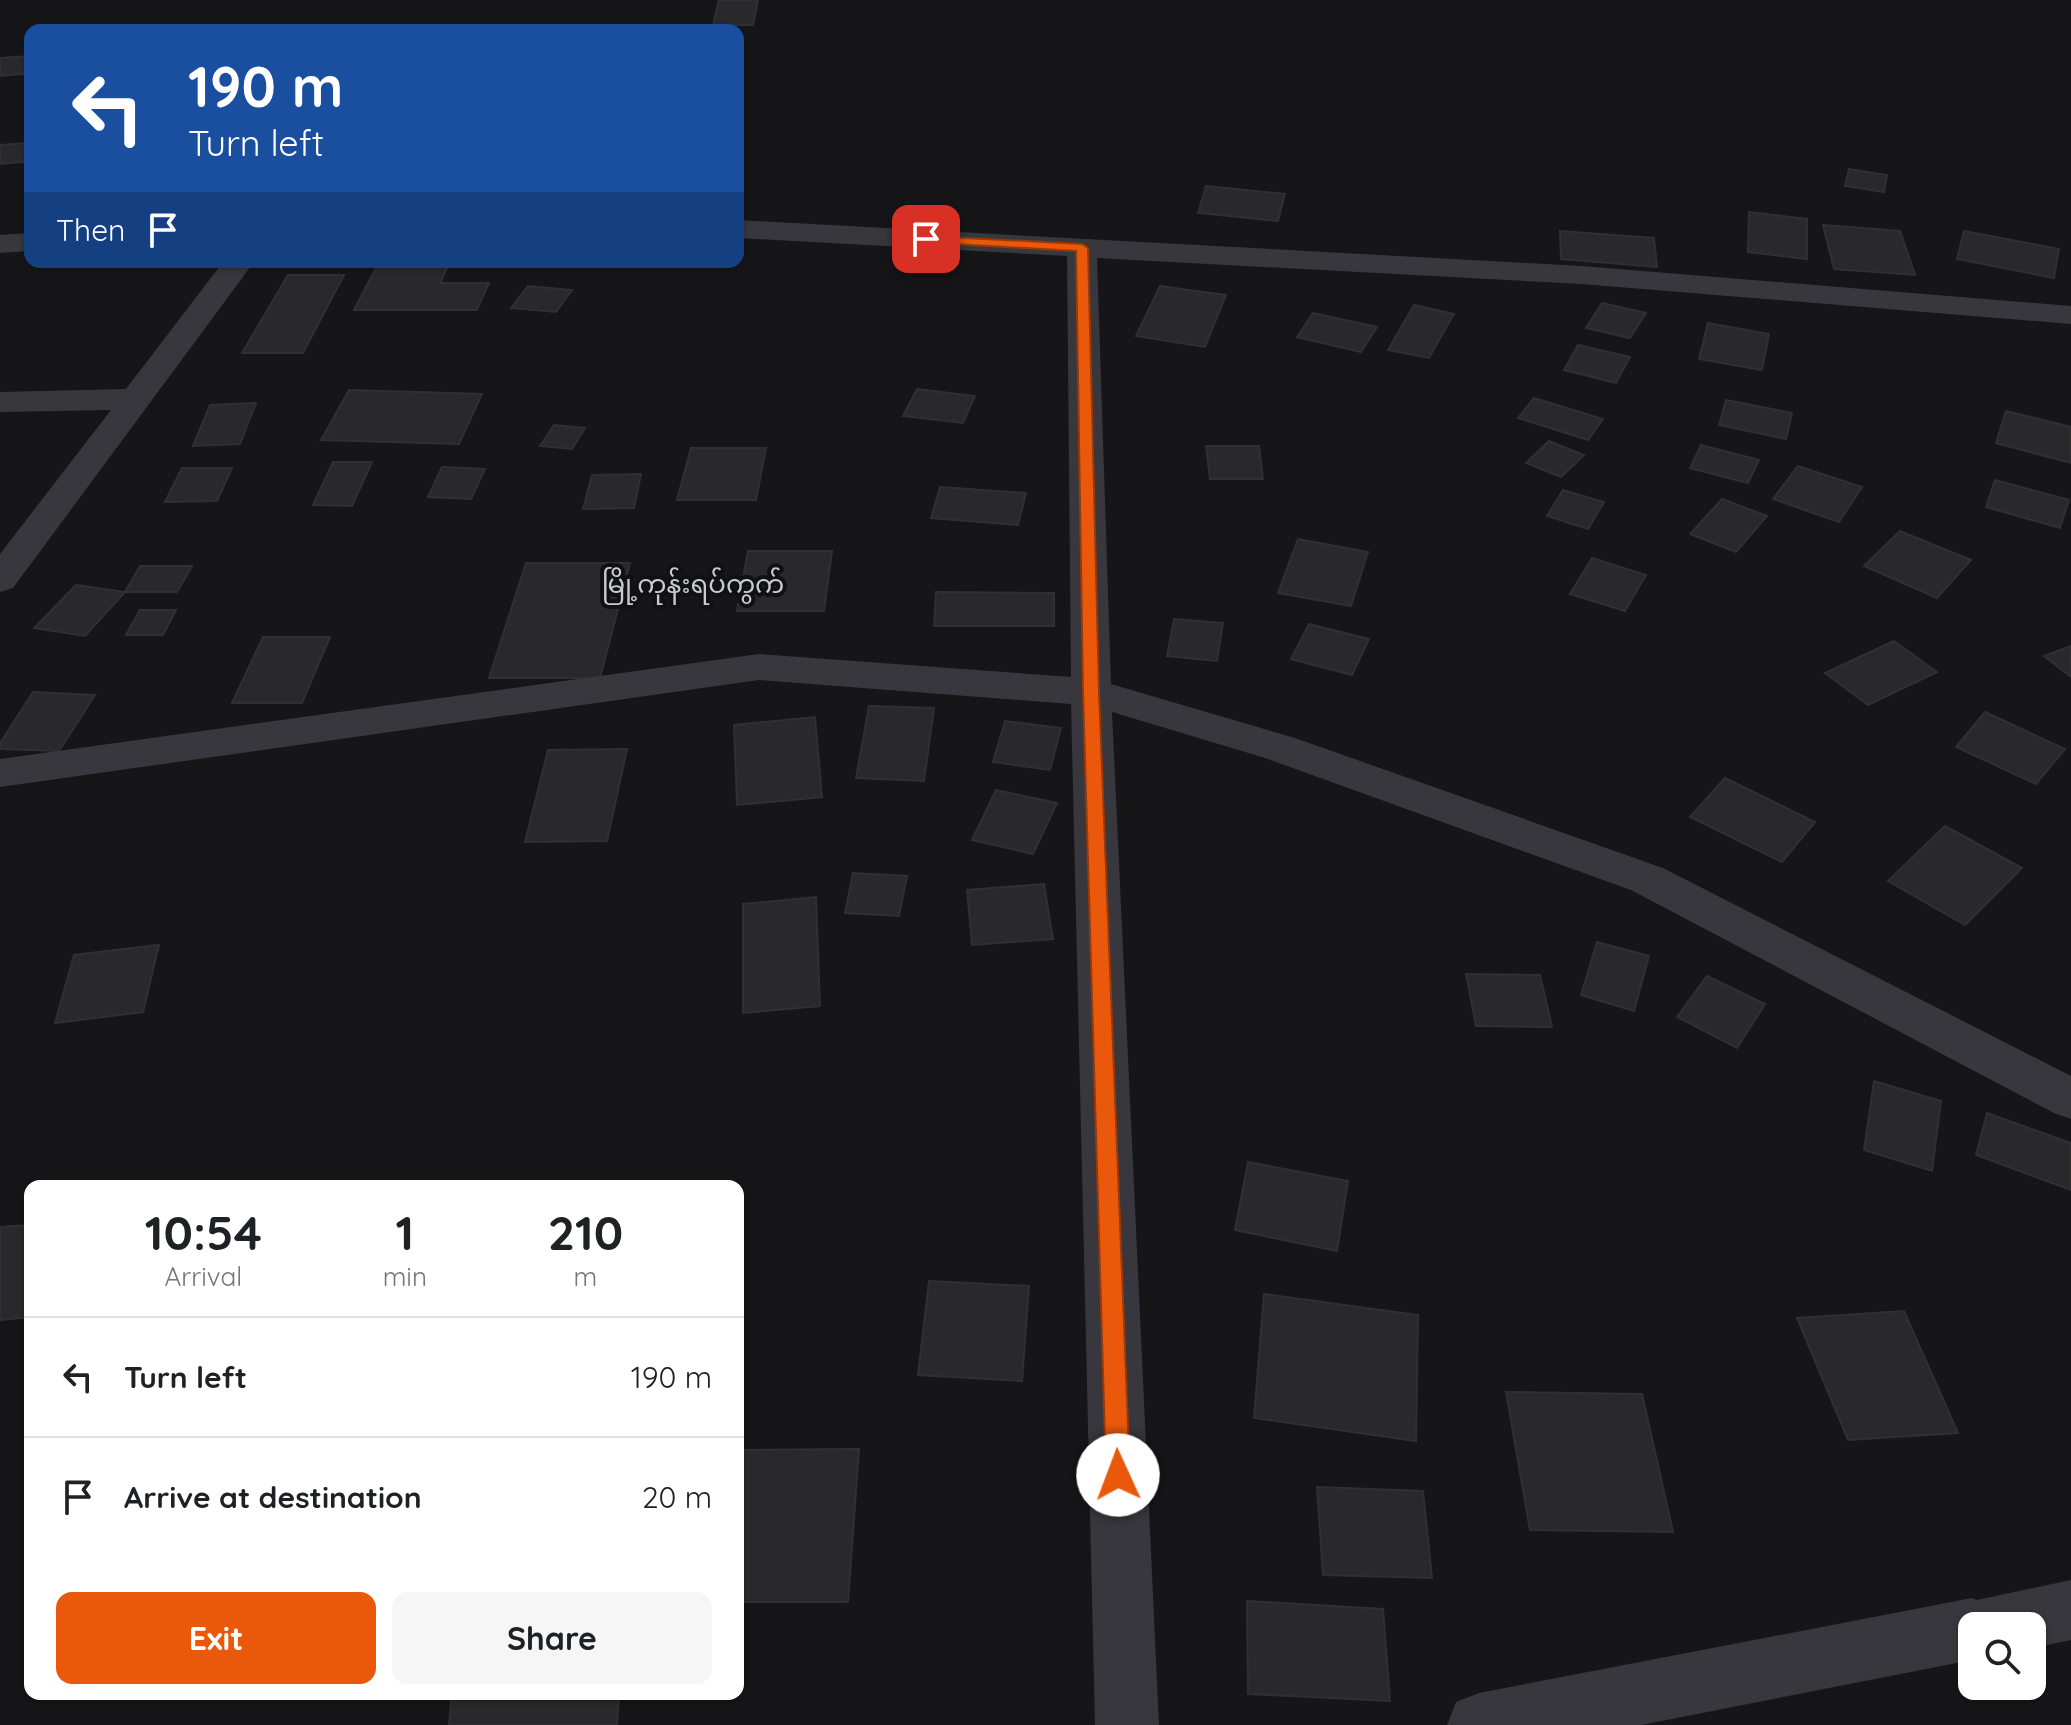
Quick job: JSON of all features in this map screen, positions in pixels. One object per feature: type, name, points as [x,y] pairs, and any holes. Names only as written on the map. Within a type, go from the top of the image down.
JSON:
[{"type":"street","points":[[744,229],[1582,275],[2071,315]]},
{"type":"street","points":[[0,244],[24,242]]},
{"type":"street","points":[[1082,248],[1091,692],[1127,1725]]},
{"type":"street","points":[[0,580],[234,268]]},
{"type":"street","points":[[0,402],[136,399]]},
{"type":"street","points":[[0,773],[759,667],[1091,692],[1280,748],[1647,879],[2071,1099]]},
{"type":"street","points":[[2046,1615],[2071,1610]]},
{"type":"street","points":[[1479,1725],[1958,1632]]},
{"type":"building","points":[[719,0],[758,0],[753,25],[713,24]]},
{"type":"building","points":[[24,56],[24,74],[0,76],[0,58]]},
{"type":"building","points":[[24,143],[24,162],[0,164],[0,145]]},
{"type":"building","points":[[1849,169],[1887,175],[1884,192],[1845,186]]},
{"type":"building","points":[[1206,186],[1285,194],[1278,221],[1198,213]]},
{"type":"building","points":[[1749,212],[1807,219],[1807,259],[1748,252]]},
{"type":"building","points":[[1823,225],[1900,231],[1915,275],[1834,269]]},
{"type":"building","points":[[1560,231],[1654,238],[1657,267],[1561,259]]},
{"type":"building","points":[[1964,231],[2059,249],[2054,278],[1957,259]]},
{"type":"building","points":[[376,268],[447,268],[440,283],[489,283],[477,310],[354,310]]},
{"type":"building","points":[[288,275],[344,275],[303,353],[242,353]]},
{"type":"building","points":[[528,286],[572,290],[556,312],[511,308]]},
{"type":"building","points":[[1160,286],[1226,295],[1205,347],[1136,336]]},
{"type":"building","points":[[1602,303],[1646,313],[1630,338],[1586,328]]},
{"type":"building","points":[[1414,305],[1454,314],[1429,358],[1388,350]]},
{"type":"building","points":[[1313,313],[1377,327],[1361,352],[1297,337]]},
{"type":"building","points":[[1708,323],[1769,334],[1762,370],[1699,359]]},
{"type":"building","points":[[1578,345],[1630,357],[1616,383],[1564,370]]},
{"type":"building","points":[[917,389],[975,396],[963,423],[903,416]]},
{"type":"building","points":[[349,390],[482,394],[459,444],[321,440]]},
{"type":"building","points":[[1534,398],[1603,419],[1588,440],[1518,418]]},
{"type":"building","points":[[1726,400],[1792,413],[1786,439],[1719,425]]},
{"type":"building","points":[[256,403],[240,444],[193,446],[210,405]]},
{"type":"building","points":[[2006,411],[2071,427],[2071,463],[1996,443]]},
{"type":"building","points":[[554,425],[585,428],[572,449],[540,446]]},
{"type":"building","points":[[1549,441],[1584,455],[1561,477],[1526,463]]},
{"type":"building","points":[[1701,445],[1759,460],[1748,483],[1690,468]]},
{"type":"building","points":[[1206,446],[1259,446],[1263,479],[1210,479]]},
{"type":"building","points":[[691,448],[766,448],[756,500],[677,500]]},
{"type":"building","points":[[333,462],[372,462],[352,506],[313,505]]},
{"type":"building","points":[[1798,466],[1862,487],[1839,522],[1773,499]]},
{"type":"building","points":[[442,467],[485,469],[471,499],[428,497]]},
{"type":"building","points":[[182,468],[232,468],[217,501],[165,502]]},
{"type":"building","points":[[641,474],[634,508],[583,509],[592,475]]},
{"type":"building","points":[[1995,480],[2069,500],[2060,528],[1986,507]]},
{"type":"building","points":[[940,487],[1026,493],[1018,525],[931,518]]},
{"type":"building","points":[[1563,490],[1604,502],[1588,529],[1547,516]]},
{"type":"building","points":[[1722,499],[1767,516],[1736,552],[1690,534]]},
{"type":"building","points":[[1900,531],[1971,560],[1937,598],[1864,566]]},
{"type":"building","points":[[1298,539],[1368,552],[1351,606],[1278,593]]},
{"type":"building","points":[[748,551],[832,551],[824,611],[737,611]]},
{"type":"building","points":[[1592,558],[1646,575],[1625,611],[1570,594]]},
{"type":"building","points":[[526,563],[630,563],[600,678],[489,678]]},
{"type":"building","points":[[140,566],[192,566],[177,592],[125,592]]},
{"type":"building","points":[[76,585],[125,592],[85,636],[34,628]]},
{"type":"building","points":[[936,592],[1054,593],[1054,626],[934,626]]},
{"type":"building","points":[[140,610],[176,610],[163,635],[126,635]]},
{"type":"building","points":[[1174,619],[1223,623],[1217,661],[1167,656]]},
{"type":"building","points":[[1309,624],[1369,639],[1352,675],[1291,659]]},
{"type":"building","points":[[263,637],[330,637],[302,703],[232,703]]},
{"type":"building","points":[[1894,641],[1937,672],[1868,705],[1825,673]]},
{"type":"building","points":[[2071,646],[2071,677],[2044,656]]},
{"type":"building","points":[[33,692],[95,695],[59,751],[0,749],[0,743]]},
{"type":"building","points":[[869,706],[934,708],[924,781],[856,778]]},
{"type":"building","points":[[1985,712],[2065,749],[2036,784],[1956,747]]},
{"type":"building","points":[[815,717],[822,797],[737,805],[734,725]]},
{"type":"building","points":[[1005,721],[1061,728],[1050,770],[993,762]]},
{"type":"building","points":[[627,749],[607,841],[525,842],[548,750]]},
{"type":"building","points":[[1725,778],[1815,822],[1782,862],[1690,817]]},
{"type":"building","points":[[996,790],[1057,803],[1033,854],[972,840]]},
{"type":"building","points":[[1945,826],[2022,868],[1965,925],[1888,881]]},
{"type":"building","points":[[853,873],[907,876],[899,916],[845,913]]},
{"type":"building","points":[[1044,884],[1053,939],[972,945],[967,890]]},
{"type":"building","points":[[816,897],[820,1006],[743,1013],[743,904]]},
{"type":"building","points":[[1597,942],[1649,956],[1634,1011],[1581,995]]},
{"type":"building","points":[[159,945],[143,1012],[55,1023],[74,955]]},
{"type":"building","points":[[1466,974],[1540,975],[1552,1027],[1476,1026]]},
{"type":"building","points":[[1707,976],[1765,1004],[1737,1048],[1677,1017]]},
{"type":"building","points":[[1874,1081],[1941,1101],[1932,1171],[1864,1150]]},
{"type":"building","points":[[1987,1113],[2071,1143],[2071,1190],[1976,1155]]},
{"type":"building","points":[[1248,1162],[1348,1181],[1337,1251],[1235,1230]]},
{"type":"building","points":[[24,1225],[24,1318],[0,1320],[0,1227]]},
{"type":"building","points":[[929,1281],[1029,1286],[1022,1381],[918,1375]]},
{"type":"building","points":[[1264,1294],[1418,1315],[1416,1441],[1254,1418]]},
{"type":"building","points":[[1904,1311],[1958,1433],[1848,1440],[1797,1318]]},
{"type":"building","points":[[1506,1392],[1642,1394],[1673,1532],[1530,1530]]},
{"type":"building","points":[[859,1449],[848,1602],[744,1602],[744,1450]]},
{"type":"building","points":[[1317,1487],[1423,1491],[1432,1578],[1323,1575]]},
{"type":"building","points":[[1247,1601],[1383,1609],[1390,1701],[1248,1694]]},
{"type":"building","points":[[451,1700],[619,1700],[617,1725],[449,1725]]},
{"type":"district","name":"မြို့ကုန်းရပ်ကွက်","points":[[693,584]]},
{"type":"route","points":[[926,239],[1082,248],[1091,692],[1118,1475]]}]
